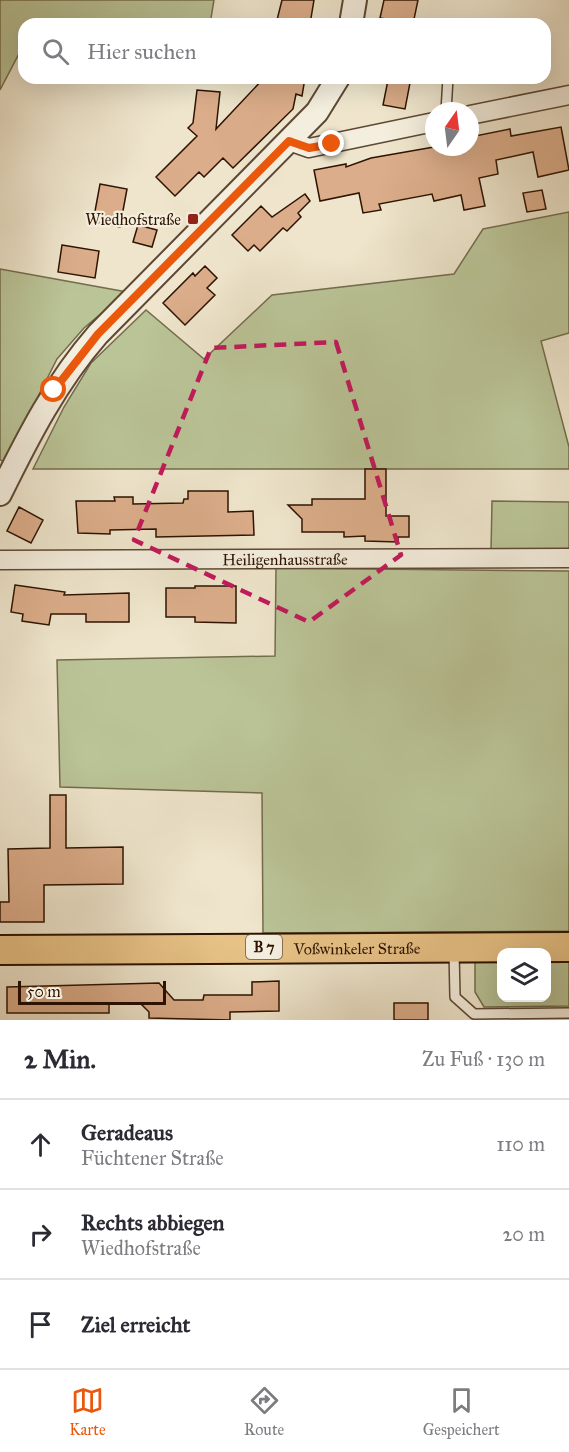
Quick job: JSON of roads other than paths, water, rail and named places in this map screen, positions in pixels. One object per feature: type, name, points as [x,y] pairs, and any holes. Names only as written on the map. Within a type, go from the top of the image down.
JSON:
[{"type":"main road","name":"Voßwinkeler Straße","points":[[0,950],[569,947]]},
{"type":"street","points":[[352,18],[355,0]]},
{"type":"street","points":[[0,494],[5,472],[54,390],[74,362],[98,334],[317,112],[334,84]]},
{"type":"street","points":[[479,113],[569,95]]},
{"type":"street","points":[[289,141],[309,148],[425,125]]},
{"type":"street","name":"Heiligenhausstraße","points":[[0,560],[569,558]]},
{"type":"lane","points":[[447,102],[448,84]]},
{"type":"lane","points":[[454,948],[455,998],[474,1014],[569,1013]]},
{"type":"place","name":"Wiedhofstraße","points":[[193,219]]}]
